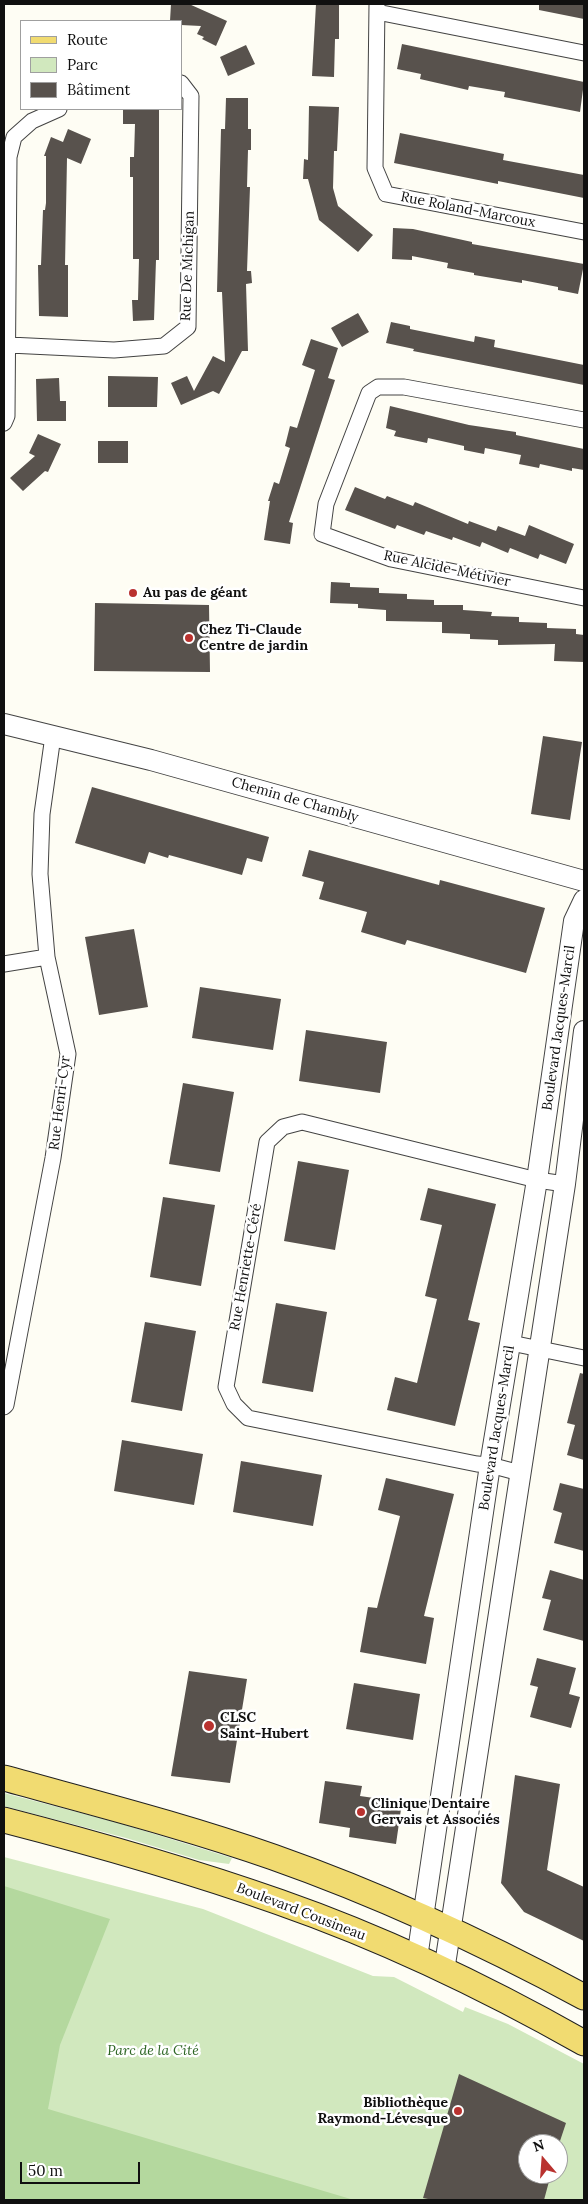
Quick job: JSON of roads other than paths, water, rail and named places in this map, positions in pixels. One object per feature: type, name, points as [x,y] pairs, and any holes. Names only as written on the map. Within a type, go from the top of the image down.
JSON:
[{"type":"main road","points":[[4,1778],[154,1818],[246,1848],[341,1883],[484,1945],[584,1997]]},
{"type":"main road","name":"Boulevard Cousineau","points":[[4,1820],[144,1858],[227,1884],[314,1916],[417,1958],[496,1995],[584,2043]]},
{"type":"street","name":"Rue Roland-Marcoux","points":[[584,53],[377,8],[375,168],[386,194],[584,232]]},
{"type":"street","name":"Rue De Michigan","points":[[8,345],[114,350],[164,346],[188,327],[191,96],[182,84]]},
{"type":"street","points":[[4,423],[7,416],[9,157],[14,137],[32,121],[57,110]]},
{"type":"street","name":"Rue Alcide-Métivier","points":[[584,420],[404,387],[378,387],[369,393],[326,504],[322,534],[391,559],[584,598]]},
{"type":"street","name":"Chemin de Chambly","points":[[4,724],[152,760],[584,881]]},
{"type":"street","name":"Rue Henri-Cyr","points":[[4,1407],[6,1405],[53,1158],[68,1054],[47,957],[40,874],[42,814],[53,736]]},
{"type":"street","name":"Boulevard Jacques-Marcil","points":[[417,1958],[490,1465],[511,1343],[574,921],[584,900]]},
{"type":"street","points":[[4,964],[47,957]]},
{"type":"street","name":"Boulevard Jacques-Marcil","points":[[444,1971],[565,1184],[584,1031]]},
{"type":"street","name":"Rue Henriette-Céré","points":[[520,1473],[490,1465],[248,1418],[234,1404],[226,1387],[267,1142],[283,1127],[302,1122],[536,1180],[565,1184]]},
{"type":"street","points":[[511,1343],[584,1358]]},
{"type":"place","name":"Au pas de géant","points":[[133,593]]},
{"type":"place","name":"Chez Ti-Claude Centre de jardin","points":[[189,638]]},
{"type":"place","name":"CLSC Saint-Hubert","points":[[209,1726]]},
{"type":"place","name":"Clinique Dentaire Gervais et Associés","points":[[361,1812]]},
{"type":"place","name":"Bibliothèque Raymond-Lévesque","points":[[458,2111]]},
{"type":"park label","name":"Parc de la Cité","points":[[153,2051]]}]
